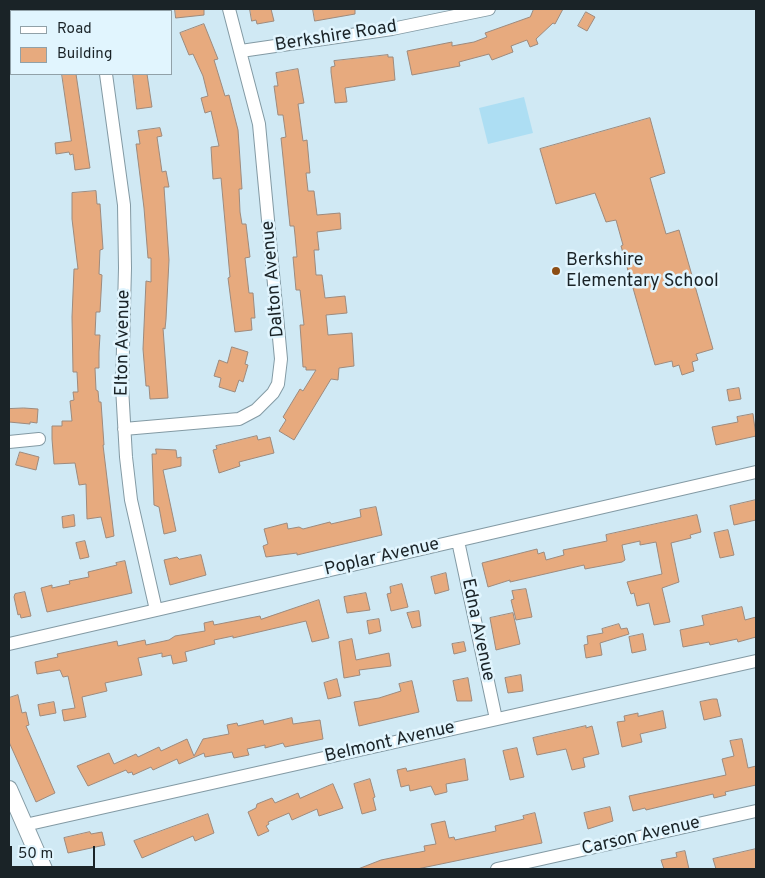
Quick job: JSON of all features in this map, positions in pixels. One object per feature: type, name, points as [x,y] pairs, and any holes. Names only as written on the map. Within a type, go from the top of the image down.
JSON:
[{"type":"street","name":"Dalton Avenue","points":[[124,429],[239,419],[256,410],[270,398],[278,384],[281,359],[263,163],[255,104],[229,9]]},
{"type":"street","name":"Berkshire Road","points":[[241,50],[392,29],[489,9]]},
{"type":"street","name":"Elton Avenue","points":[[106,75],[120,172],[125,229],[122,387],[124,429],[131,500],[156,610]]},
{"type":"street","points":[[9,442],[38,439]]},
{"type":"street","name":"Poplar Avenue","points":[[9,644],[756,472]]},
{"type":"street","name":"Edna Avenue","points":[[458,541],[496,719]]},
{"type":"street","name":"Belmont Avenue","points":[[25,825],[756,661]]},
{"type":"street","points":[[9,789],[44,869]]},
{"type":"street","name":"Carson Avenue","points":[[497,869],[756,811]]},
{"type":"shaded area","points":[[524,97],[533,133],[488,144],[479,108]]},
{"type":"building","points":[[175,9],[204,9],[204,15],[176,18]]},
{"type":"building","points":[[250,9],[271,9],[274,21],[257,24],[256,20],[252,21]]},
{"type":"building","points":[[313,9],[355,9],[355,14],[315,21]]},
{"type":"building","points":[[534,9],[563,9],[555,24],[553,23],[536,39],[538,44],[530,47],[527,40],[511,46],[513,52],[492,60],[489,54],[459,62],[460,66],[412,75],[407,51],[452,42],[452,46],[474,42],[487,37],[485,33],[530,17]]},
{"type":"building","points":[[586,12],[595,17],[587,31],[578,26]]},
{"type":"building","points":[[204,24],[218,59],[214,60],[225,96],[229,95],[238,130],[242,189],[239,189],[240,212],[242,224],[246,224],[250,257],[245,258],[249,293],[253,293],[255,318],[251,318],[252,330],[235,332],[228,278],[230,277],[221,178],[213,179],[211,147],[219,146],[211,111],[205,113],[201,98],[208,96],[203,76],[193,54],[189,55],[180,33]]},
{"type":"building","points":[[388,55],[388,57],[393,57],[395,80],[345,88],[347,102],[335,103],[331,72],[331,67],[335,66],[334,61]]},
{"type":"building","points":[[298,69],[304,103],[298,104],[303,141],[307,140],[310,173],[306,173],[308,191],[314,191],[317,215],[340,213],[341,229],[317,232],[319,250],[314,250],[316,275],[322,275],[325,298],[345,296],[347,313],[326,315],[328,335],[352,333],[354,366],[339,368],[338,380],[331,379],[294,440],[279,431],[286,420],[283,417],[300,389],[303,391],[316,370],[306,370],[306,367],[303,367],[300,325],[304,325],[300,290],[296,290],[293,257],[297,257],[295,235],[294,226],[290,226],[281,138],[286,137],[283,115],[278,115],[274,86],[278,86],[276,73]]},
{"type":"building","points":[[62,75],[76,75],[90,168],[75,170],[73,154],[70,155],[69,152],[56,154],[55,143],[71,141]]},
{"type":"building","points":[[133,75],[147,75],[152,107],[137,109]]},
{"type":"building","points":[[650,118],[665,173],[650,178],[666,234],[679,230],[713,349],[696,354],[698,360],[692,362],[694,371],[682,375],[679,365],[673,367],[672,361],[655,365],[621,246],[623,245],[616,220],[606,222],[595,193],[556,204],[540,149]]},
{"type":"building","points":[[160,128],[162,136],[157,137],[162,172],[166,171],[169,187],[164,187],[169,260],[165,329],[163,328],[168,398],[150,399],[149,386],[146,386],[143,349],[146,281],[151,282],[151,258],[148,258],[136,144],[140,144],[138,131]]},
{"type":"building","points":[[96,191],[97,204],[100,204],[103,249],[100,250],[99,274],[102,275],[100,312],[96,312],[95,335],[100,335],[99,368],[95,368],[96,390],[98,391],[99,402],[101,402],[103,445],[114,536],[106,538],[101,517],[87,519],[86,484],[79,485],[75,463],[54,464],[52,439],[52,426],[62,426],[62,421],[72,421],[70,401],[74,400],[73,392],[78,392],[77,372],[73,372],[72,317],[74,269],[78,269],[72,219],[72,193]]},
{"type":"building","points":[[232,347],[248,352],[245,364],[248,365],[243,382],[239,380],[235,392],[219,387],[221,378],[214,376],[219,360],[227,363]]},
{"type":"building","points":[[739,388],[741,399],[729,401],[727,390]]},
{"type":"building","points":[[9,409],[38,409],[37,423],[9,422]]},
{"type":"building","points":[[753,414],[756,436],[716,445],[712,427],[738,422],[737,417]]},
{"type":"building","points":[[257,436],[258,440],[270,437],[274,453],[239,462],[240,466],[219,473],[213,450],[217,449],[216,446]]},
{"type":"building","points":[[156,449],[176,450],[177,458],[181,457],[181,466],[163,470],[176,531],[164,534],[159,507],[154,505],[152,454],[156,454]]},
{"type":"building","points":[[20,452],[39,457],[36,470],[16,465]]},
{"type":"building","points":[[756,500],[756,520],[734,525],[730,506]]},
{"type":"building","points":[[376,507],[382,535],[297,555],[297,553],[266,557],[263,546],[268,544],[264,529],[287,523],[288,529],[299,527],[303,529],[330,522],[331,524],[361,517],[360,510]]},
{"type":"building","points":[[74,515],[75,526],[63,528],[62,517]]},
{"type":"building","points":[[697,515],[701,532],[690,535],[691,538],[671,543],[679,582],[662,588],[670,622],[654,625],[649,603],[637,606],[634,593],[631,594],[627,582],[662,574],[656,542],[640,545],[640,541],[622,545],[625,560],[622,562],[585,569],[584,565],[510,582],[510,580],[488,587],[482,563],[537,549],[538,554],[544,552],[546,560],[564,555],[563,550],[607,541],[606,535]]},
{"type":"building","points":[[728,530],[734,555],[720,558],[714,533]]},
{"type":"building","points":[[85,541],[89,557],[80,559],[76,543]]},
{"type":"building","points":[[201,555],[206,575],[170,585],[164,560]]},
{"type":"building","points":[[125,561],[132,593],[47,612],[41,588],[52,585],[52,588],[70,584],[69,581],[89,577],[88,572],[117,565],[116,563]]},
{"type":"building","points":[[446,573],[449,590],[435,594],[431,577]]},
{"type":"building","points":[[402,584],[408,607],[391,611],[387,594],[391,593],[390,587]]},
{"type":"building","points":[[526,589],[532,617],[516,620],[511,600],[514,599],[512,591]]},
{"type":"building","points":[[25,592],[31,616],[21,618],[20,614],[18,615],[14,597],[15,594]]},
{"type":"building","points":[[366,593],[370,610],[347,613],[344,597]]},
{"type":"building","points":[[319,600],[329,638],[312,642],[306,621],[233,638],[233,636],[214,640],[215,644],[185,652],[187,661],[173,664],[171,655],[162,657],[162,653],[138,658],[142,675],[105,683],[107,691],[82,697],[86,717],[64,721],[62,710],[75,708],[68,676],[63,677],[60,670],[37,674],[35,662],[58,657],[57,654],[117,641],[118,646],[145,640],[146,645],[169,640],[175,636],[205,631],[204,623],[213,621],[214,625],[260,616],[261,619]]},
{"type":"building","points":[[742,607],[745,620],[756,617],[756,637],[738,642],[737,639],[710,645],[709,642],[683,647],[680,630],[704,625],[702,616]]},
{"type":"building","points":[[419,611],[421,626],[412,628],[407,613]]},
{"type":"building","points":[[513,613],[520,644],[496,650],[490,618]]},
{"type":"building","points":[[379,619],[381,631],[369,634],[367,621]]},
{"type":"building","points":[[619,624],[621,629],[627,628],[629,634],[600,643],[602,655],[586,658],[584,645],[588,644],[587,636],[603,633],[602,629]]},
{"type":"building","points":[[643,634],[646,650],[632,653],[629,637]]},
{"type":"building","points":[[352,639],[356,660],[389,653],[391,666],[359,670],[360,675],[344,678],[339,642]]},
{"type":"building","points":[[464,642],[466,651],[454,654],[452,644]]},
{"type":"building","points":[[521,675],[523,691],[508,693],[505,678]]},
{"type":"building","points":[[468,678],[472,701],[457,701],[453,681]]},
{"type":"building","points":[[337,679],[341,696],[328,699],[324,683]]},
{"type":"building","points":[[412,681],[419,712],[359,726],[354,702],[379,698],[401,691],[399,684]]},
{"type":"building","points":[[18,695],[22,713],[26,712],[29,725],[26,726],[55,793],[36,802],[9,742],[9,698]]},
{"type":"building","points":[[717,699],[721,716],[704,720],[700,702]]},
{"type":"building","points":[[54,702],[56,713],[40,716],[38,705]]},
{"type":"building","points":[[663,711],[666,728],[640,734],[642,742],[622,747],[617,722],[625,721],[624,716],[638,713],[638,716]]},
{"type":"building","points":[[292,718],[293,724],[320,720],[323,739],[285,747],[283,743],[265,748],[265,745],[247,749],[249,755],[234,758],[232,752],[205,757],[204,753],[179,764],[177,759],[153,770],[151,767],[133,775],[132,772],[128,773],[126,770],[88,786],[77,766],[109,753],[114,764],[136,754],[138,757],[159,747],[161,751],[187,739],[194,756],[203,739],[229,734],[227,725],[237,723],[238,726],[263,720],[264,724]]},
{"type":"building","points":[[586,726],[586,728],[592,726],[599,754],[583,758],[585,767],[572,770],[566,749],[537,755],[533,738]]},
{"type":"building","points":[[742,739],[748,768],[756,766],[756,785],[725,792],[726,795],[714,798],[713,794],[646,810],[645,808],[633,811],[629,796],[726,775],[722,759],[734,756],[730,741]]},
{"type":"building","points":[[517,748],[524,777],[510,780],[503,751]]},
{"type":"building","points":[[465,759],[468,780],[446,784],[447,792],[435,795],[431,786],[410,791],[409,785],[401,787],[397,770],[406,768],[407,771]]},
{"type":"building","points":[[370,779],[376,810],[362,814],[354,784]]},
{"type":"building","points":[[333,784],[343,808],[319,816],[317,809],[292,820],[289,813],[268,822],[269,824],[266,826],[269,831],[258,836],[248,812],[256,808],[257,804],[272,798],[275,803],[298,793],[300,798]]},
{"type":"building","points":[[610,807],[613,821],[588,829],[584,813]]},
{"type":"building","points":[[535,813],[542,843],[417,869],[358,869],[381,860],[425,851],[424,846],[436,844],[431,824],[445,821],[449,838],[454,837],[455,840],[496,831],[495,826],[524,819],[523,816]]},
{"type":"building","points":[[208,814],[214,833],[195,841],[193,836],[142,858],[134,841]]},
{"type":"building","points":[[90,832],[91,834],[102,832],[105,845],[68,853],[64,838]]},
{"type":"building","points":[[756,849],[756,869],[716,869],[713,859]]},
{"type":"building","points":[[685,851],[689,869],[664,869],[661,860],[677,857],[676,853]]},
{"type":"place","name":"Berkshire Elementary School","points":[[556,271]]}]
